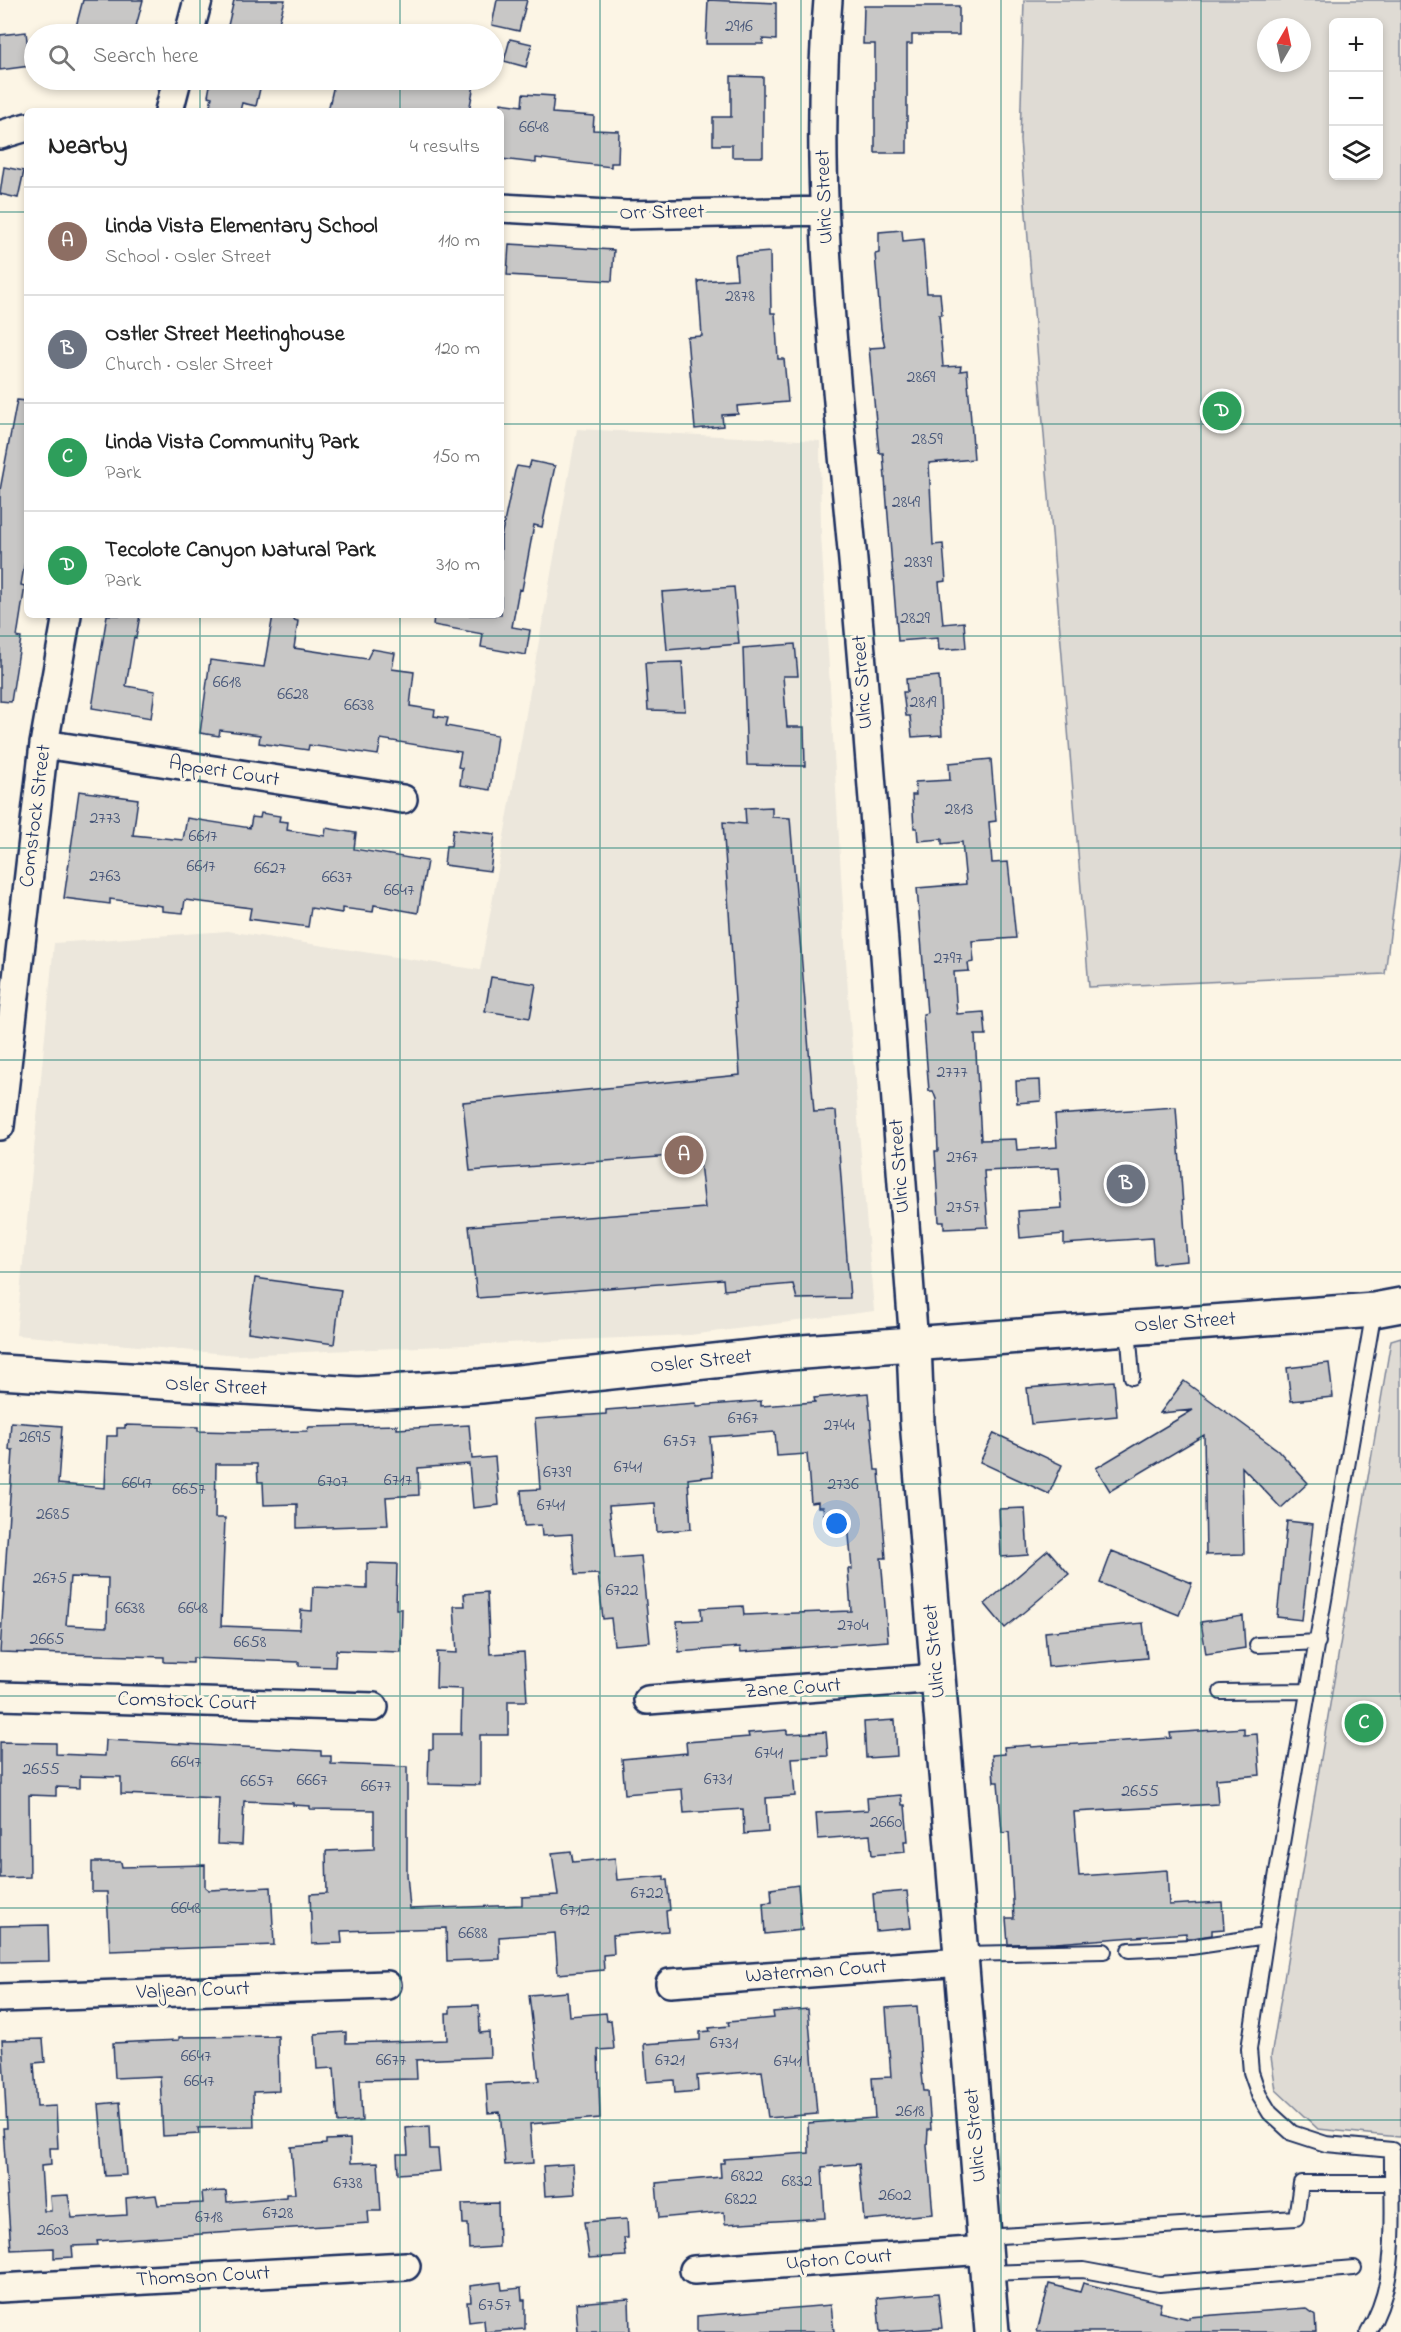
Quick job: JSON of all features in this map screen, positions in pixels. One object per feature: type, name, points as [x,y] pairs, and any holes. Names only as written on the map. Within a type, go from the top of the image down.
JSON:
[{"type":"street","points":[[192,24],[198,0]]},
{"type":"street","name":"Ulric Street","points":[[828,0],[824,51],[823,211],[860,645],[914,1344],[916,1421],[992,2332]]},
{"type":"street","points":[[170,108],[174,90]]},
{"type":"street","points":[[0,135],[24,129]]},
{"type":"street","name":"Orr Street","points":[[504,208],[626,215],[823,211]]},
{"type":"street","name":"Comstock Street","points":[[0,1126],[44,744],[66,618]]},
{"type":"street","name":"Appert Court","points":[[44,744],[403,799]]},
{"type":"street","name":"Osler Street","points":[[0,1372],[358,1394],[481,1386],[789,1353],[1387,1307]]},
{"type":"street","name":"Zane Court","points":[[648,1700],[938,1678]]},
{"type":"street","name":"Comstock Court","points":[[0,1696],[374,1707]]},
{"type":"street","name":"Waterman Court","points":[[670,1983],[961,1958]]},
{"type":"street","name":"Valjean Court","points":[[0,1998],[387,1984]]},
{"type":"street","name":"Upton Court","points":[[694,2270],[985,2253]]},
{"type":"street","name":"Thomson Court","points":[[0,2288],[406,2266]]},
{"type":"lane","points":[[1368,2332],[1384,2305],[1394,2269],[1392,2150],[1326,2144],[1292,2133],[1270,2113],[1259,2095],[1251,2072],[1249,2049],[1266,1936],[1318,1642],[1387,1307]]},
{"type":"lane","points":[[1128,1328],[1132,1377]]},
{"type":"lane","points":[[1257,1645],[1318,1642]]},
{"type":"lane","points":[[1221,1692],[1309,1691]]},
{"type":"lane","points":[[1129,1950],[1191,1947],[1266,1936]]},
{"type":"lane","points":[[961,1958],[1104,1951]]},
{"type":"lane","points":[[985,2253],[1296,2218],[1301,2183],[1392,2183]]},
{"type":"lane","points":[[985,2253],[1159,2283],[1354,2268]]},
{"type":"shaded area","points":[[1024,0],[1401,0],[1401,848],[1385,974],[1089,987],[1020,140]]},
{"type":"shaded area","points":[[577,429],[820,441],[821,533],[849,1010],[874,1311],[690,1335],[238,1355],[16,1335],[54,943],[228,931],[480,970]]},
{"type":"shaded area","points":[[1401,1337],[1401,2136],[1399,2137],[1318,2129],[1276,2090],[1271,2057],[1391,1340]]},
{"type":"building","points":[[83,0],[143,0],[137,24],[77,24]]},
{"type":"building","points":[[234,0],[285,0],[279,24],[228,24]]},
{"type":"building","points":[[497,0],[527,0],[519,31],[504,28],[504,24],[492,24]]},
{"type":"building","points":[[708,0],[776,3],[776,40],[763,39],[763,44],[706,44]]},
{"type":"building","points":[[864,6],[959,6],[959,35],[912,35],[912,44],[907,44],[907,153],[875,153],[875,44],[863,44]]},
{"type":"building","points":[[24,32],[24,67],[0,70],[0,35]]},
{"type":"building","points":[[510,39],[532,44],[526,67],[504,61]]},
{"type":"building","points":[[731,76],[763,77],[763,157],[732,157],[732,145],[713,145],[713,117],[731,117]]},
{"type":"building","points":[[209,90],[260,90],[256,106],[242,103],[241,108],[222,108],[210,105],[212,97],[208,96]]},
{"type":"building","points":[[333,90],[473,90],[470,108],[329,108]]},
{"type":"building","points":[[523,94],[554,96],[552,113],[594,116],[593,130],[619,131],[618,163],[611,163],[611,167],[536,158],[536,163],[504,159],[504,108],[501,108],[501,103],[522,106]]},
{"type":"building","points":[[4,167],[24,171],[18,198],[0,194]]},
{"type":"building","points":[[902,230],[903,241],[923,239],[927,293],[940,293],[942,315],[939,315],[943,367],[961,366],[960,371],[967,370],[974,459],[929,463],[933,545],[943,544],[946,581],[939,582],[943,624],[964,622],[966,648],[939,650],[938,638],[898,641],[883,453],[879,453],[869,348],[885,347],[881,329],[875,254],[879,253],[879,232]]},
{"type":"building","points":[[509,244],[614,250],[612,281],[507,275]]},
{"type":"building","points":[[770,252],[771,313],[775,313],[778,359],[784,359],[788,402],[737,406],[738,414],[722,415],[723,426],[695,429],[687,337],[702,336],[698,281],[737,279],[735,255]]},
{"type":"building","points":[[17,400],[24,401],[24,567],[21,585],[24,586],[24,592],[17,637],[21,638],[11,702],[0,701],[0,490]]},
{"type":"building","points":[[531,461],[555,466],[542,527],[534,525],[522,590],[519,589],[512,627],[530,630],[526,655],[481,647],[483,634],[433,625],[434,618],[504,618],[504,523],[517,466],[529,468]]},
{"type":"building","points":[[734,587],[739,644],[667,650],[662,592]]},
{"type":"building","points":[[107,618],[139,618],[126,686],[155,691],[151,718],[92,708]]},
{"type":"building","points":[[272,618],[294,618],[298,621],[294,648],[367,659],[372,649],[395,653],[392,669],[414,672],[410,706],[435,710],[434,716],[448,718],[446,726],[497,735],[490,790],[460,785],[462,768],[458,767],[461,752],[381,739],[378,755],[309,745],[308,750],[259,743],[260,735],[220,730],[219,736],[200,733],[210,660],[264,667]]},
{"type":"building","points":[[795,644],[798,676],[783,676],[787,727],[804,727],[805,766],[747,765],[743,648]]},
{"type":"building","points":[[682,662],[685,711],[648,710],[645,663]]},
{"type":"building","points":[[939,676],[942,735],[912,737],[910,716],[906,716],[903,692],[907,692],[906,679]]},
{"type":"building","points":[[991,759],[996,821],[989,822],[992,863],[1008,862],[1016,938],[972,941],[974,962],[968,963],[969,971],[954,972],[957,1014],[984,1012],[986,1035],[975,1035],[981,1140],[1016,1139],[1017,1150],[1057,1147],[1055,1115],[1176,1107],[1187,1261],[1154,1264],[1152,1238],[1064,1244],[1064,1234],[1020,1238],[1018,1211],[1062,1208],[1059,1168],[984,1171],[988,1227],[944,1229],[944,1222],[939,1222],[935,1151],[938,1151],[936,1099],[933,1091],[929,1091],[923,1014],[927,1013],[917,888],[966,884],[962,842],[942,844],[942,839],[918,841],[917,828],[914,828],[912,795],[916,795],[915,782],[950,780],[949,763]]},
{"type":"building","points":[[79,791],[138,799],[133,835],[183,840],[187,818],[250,828],[252,817],[260,818],[261,813],[280,816],[279,821],[288,822],[287,830],[325,836],[326,828],[356,833],[354,849],[427,861],[418,913],[374,905],[373,912],[342,908],[342,913],[311,908],[308,927],[249,919],[251,908],[185,900],[183,913],[162,911],[162,906],[110,899],[110,904],[64,898]]},
{"type":"building","points":[[772,807],[772,817],[790,818],[814,1112],[836,1111],[850,1298],[797,1299],[793,1284],[724,1290],[723,1279],[477,1298],[469,1226],[705,1208],[699,1154],[470,1171],[463,1102],[740,1075],[723,822],[746,824],[745,808]]},
{"type":"building","points":[[453,829],[495,834],[490,871],[444,865],[446,846],[451,846]]},
{"type":"building","points":[[491,977],[536,984],[530,1018],[485,1011]]},
{"type":"building","points":[[1040,1080],[1041,1101],[1017,1103],[1016,1081]]},
{"type":"building","points":[[255,1278],[341,1290],[334,1344],[248,1332]]},
{"type":"building","points":[[1329,1363],[1333,1397],[1291,1401],[1287,1368]]},
{"type":"building","points":[[1114,1381],[1117,1416],[1031,1424],[1027,1388]]},
{"type":"building","points":[[1184,1381],[1278,1450],[1308,1483],[1281,1508],[1242,1467],[1244,1554],[1206,1555],[1204,1435],[1110,1491],[1096,1468],[1193,1410],[1160,1413]]},
{"type":"building","points":[[868,1393],[875,1470],[879,1470],[886,1558],[881,1558],[888,1641],[741,1652],[740,1647],[679,1652],[677,1621],[702,1620],[701,1608],[743,1606],[744,1615],[851,1611],[848,1569],[852,1569],[847,1513],[824,1515],[823,1507],[818,1507],[818,1502],[811,1503],[807,1454],[777,1456],[775,1432],[710,1437],[713,1476],[688,1479],[691,1529],[657,1532],[655,1503],[609,1506],[615,1558],[641,1556],[650,1642],[614,1645],[611,1618],[603,1619],[598,1574],[575,1575],[572,1534],[542,1536],[541,1525],[524,1526],[521,1490],[540,1489],[535,1419],[606,1414],[606,1410],[696,1403],[697,1406],[761,1401],[761,1406],[815,1402],[814,1398]]},
{"type":"building","points":[[11,1422],[62,1426],[58,1484],[105,1488],[107,1436],[117,1436],[117,1428],[125,1428],[125,1425],[198,1427],[198,1431],[243,1432],[307,1431],[309,1427],[397,1425],[397,1429],[469,1425],[472,1459],[495,1457],[499,1505],[473,1508],[469,1464],[418,1468],[419,1495],[386,1497],[388,1525],[297,1528],[297,1504],[264,1505],[263,1482],[258,1482],[257,1464],[216,1464],[215,1518],[225,1518],[221,1626],[300,1629],[301,1610],[312,1611],[313,1587],[367,1589],[367,1563],[397,1564],[396,1609],[402,1609],[401,1652],[336,1650],[335,1667],[299,1666],[299,1662],[193,1658],[193,1663],[164,1662],[164,1657],[0,1652],[13,1450],[9,1450]],"holes":[[[70,1577],[108,1578],[107,1627],[66,1625]]]},
{"type":"building","points":[[994,1433],[1062,1465],[1049,1494],[980,1462]]},
{"type":"building","points":[[1025,1508],[1028,1555],[1001,1557],[999,1509]]},
{"type":"building","points":[[1287,1521],[1313,1524],[1302,1620],[1277,1617]]},
{"type":"building","points":[[1048,1550],[1069,1574],[1005,1628],[985,1604]]},
{"type":"building","points":[[1112,1551],[1192,1583],[1179,1615],[1100,1583]]},
{"type":"building","points":[[487,1592],[490,1654],[524,1652],[527,1701],[508,1701],[508,1735],[480,1735],[480,1785],[428,1784],[429,1749],[433,1749],[433,1734],[461,1734],[462,1689],[436,1688],[437,1652],[457,1653],[454,1606],[465,1606],[464,1594]]},
{"type":"building","points":[[1243,1616],[1245,1648],[1206,1654],[1201,1622]]},
{"type":"building","points":[[1143,1623],[1147,1658],[1048,1667],[1045,1632]]},
{"type":"building","points":[[895,1720],[897,1756],[866,1758],[864,1722]]},
{"type":"building","points":[[1244,1728],[1244,1735],[1257,1734],[1260,1775],[1216,1779],[1218,1804],[1074,1812],[1079,1876],[1167,1870],[1169,1905],[1222,1902],[1224,1929],[1212,1930],[1212,1935],[1193,1938],[1186,1938],[1186,1933],[1056,1943],[1008,1944],[1006,1918],[1014,1918],[1009,1832],[1002,1833],[998,1782],[994,1782],[992,1755],[1005,1754],[1004,1747],[1171,1738],[1170,1733]]},
{"type":"building","points":[[787,1730],[787,1734],[826,1732],[828,1756],[792,1758],[795,1796],[766,1798],[768,1832],[744,1834],[743,1809],[684,1813],[682,1789],[625,1794],[622,1759],[687,1753],[686,1742],[749,1737],[748,1733]]},
{"type":"building","points":[[106,1740],[321,1751],[321,1756],[331,1756],[331,1764],[407,1767],[407,1874],[410,1909],[522,1905],[522,1897],[558,1895],[552,1853],[571,1851],[573,1862],[615,1858],[617,1880],[664,1876],[664,1880],[667,1880],[670,1910],[666,1911],[668,1931],[613,1935],[614,1954],[603,1955],[604,1970],[558,1974],[555,1933],[499,1937],[500,1959],[447,1961],[446,1928],[341,1931],[342,1943],[312,1944],[310,1894],[327,1893],[326,1851],[374,1849],[374,1810],[310,1809],[310,1806],[293,1805],[293,1803],[244,1801],[242,1845],[217,1844],[219,1798],[121,1794],[121,1777],[80,1776],[80,1788],[56,1787],[56,1796],[29,1795],[30,1877],[0,1878],[0,1742],[56,1743],[56,1754],[105,1756]]},
{"type":"building","points":[[901,1795],[902,1805],[905,1805],[908,1841],[904,1841],[905,1852],[872,1855],[870,1835],[818,1839],[816,1813],[868,1810],[867,1798]]},
{"type":"building","points":[[92,1862],[121,1862],[122,1867],[205,1865],[205,1887],[209,1890],[271,1887],[274,1945],[110,1951],[107,1892],[92,1892]]},
{"type":"building","points":[[798,1885],[802,1930],[765,1934],[763,1903],[772,1902],[771,1889]]},
{"type":"building","points":[[907,1891],[911,1928],[876,1931],[873,1894]]},
{"type":"building","points":[[48,1925],[49,1961],[0,1962],[0,1926]]},
{"type":"building","points":[[567,1992],[569,2016],[606,2013],[607,2021],[611,2020],[614,2049],[598,2050],[600,2118],[530,2124],[533,2163],[505,2165],[500,2112],[488,2113],[486,2084],[539,2081],[529,1995]]},
{"type":"building","points":[[479,2005],[480,2033],[489,2032],[490,2057],[416,2060],[417,2079],[360,2080],[362,2121],[338,2123],[334,2068],[317,2069],[315,2034],[346,2032],[346,2043],[447,2040],[446,2013],[450,2013],[450,2006]]},
{"type":"building","points":[[917,2006],[922,2074],[924,2091],[928,2091],[931,2129],[928,2129],[927,2146],[933,2214],[864,2220],[859,2164],[822,2167],[825,2218],[725,2224],[724,2212],[659,2218],[656,2183],[721,2177],[720,2163],[724,2163],[724,2159],[809,2153],[808,2123],[875,2118],[872,2078],[891,2077],[886,2008]]},
{"type":"building","points":[[808,2009],[817,2114],[768,2118],[762,2071],[697,2076],[698,2091],[675,2093],[674,2080],[647,2082],[644,2044],[700,2040],[700,2032],[710,2031],[709,2028],[729,2026],[728,2022],[774,2018],[773,2012]]},
{"type":"building","points":[[278,2036],[279,2091],[253,2092],[254,2127],[198,2128],[199,2134],[163,2136],[160,2076],[115,2078],[113,2043],[179,2040],[179,2037]]},
{"type":"building","points":[[43,2039],[45,2062],[34,2063],[37,2107],[56,2106],[58,2148],[50,2148],[51,2165],[41,2166],[44,2211],[51,2211],[50,2196],[68,2195],[72,2218],[127,2215],[126,2198],[156,2195],[158,2205],[203,2203],[202,2192],[226,2191],[227,2202],[286,2197],[286,2194],[295,2194],[291,2147],[326,2144],[326,2140],[350,2139],[351,2163],[378,2162],[381,2211],[368,2211],[369,2223],[97,2241],[98,2245],[72,2246],[73,2257],[54,2258],[54,2248],[11,2250],[3,2128],[7,2128],[2,2040]]},
{"type":"building","points":[[120,2102],[126,2175],[105,2176],[99,2104]]},
{"type":"building","points":[[429,2126],[430,2149],[438,2149],[440,2171],[398,2174],[397,2154],[408,2154],[406,2128]]},
{"type":"building","points":[[573,2164],[575,2194],[545,2196],[543,2166]]},
{"type":"building","points":[[498,2203],[499,2247],[469,2249],[468,2224],[463,2224],[462,2204]]},
{"type":"building","points":[[627,2219],[628,2238],[624,2238],[626,2256],[589,2258],[584,2222]]},
{"type":"building","points":[[501,2282],[502,2290],[521,2288],[522,2300],[525,2300],[525,2329],[485,2332],[484,2320],[469,2322],[467,2302],[471,2302],[470,2286]]},
{"type":"building","points":[[1083,2283],[1161,2303],[1159,2312],[1189,2319],[1189,2317],[1306,2308],[1315,2315],[1316,2332],[1037,2332],[1049,2284],[1080,2292]]},
{"type":"building","points":[[938,2293],[942,2328],[880,2332],[877,2298]]},
{"type":"building","points":[[629,2299],[630,2332],[578,2332],[576,2303]]},
{"type":"building","points":[[831,2305],[834,2332],[697,2332],[697,2316]]},
{"type":"place","name":"Tecolote Canyon Natural Park","points":[[1222,411]]},
{"type":"place","name":"Linda Vista Elementary School","points":[[684,1155]]},
{"type":"place","name":"Ostler Street Meetinghouse","points":[[1126,1184]]},
{"type":"place","name":"Linda Vista Community Park","points":[[1364,1723]]}]
